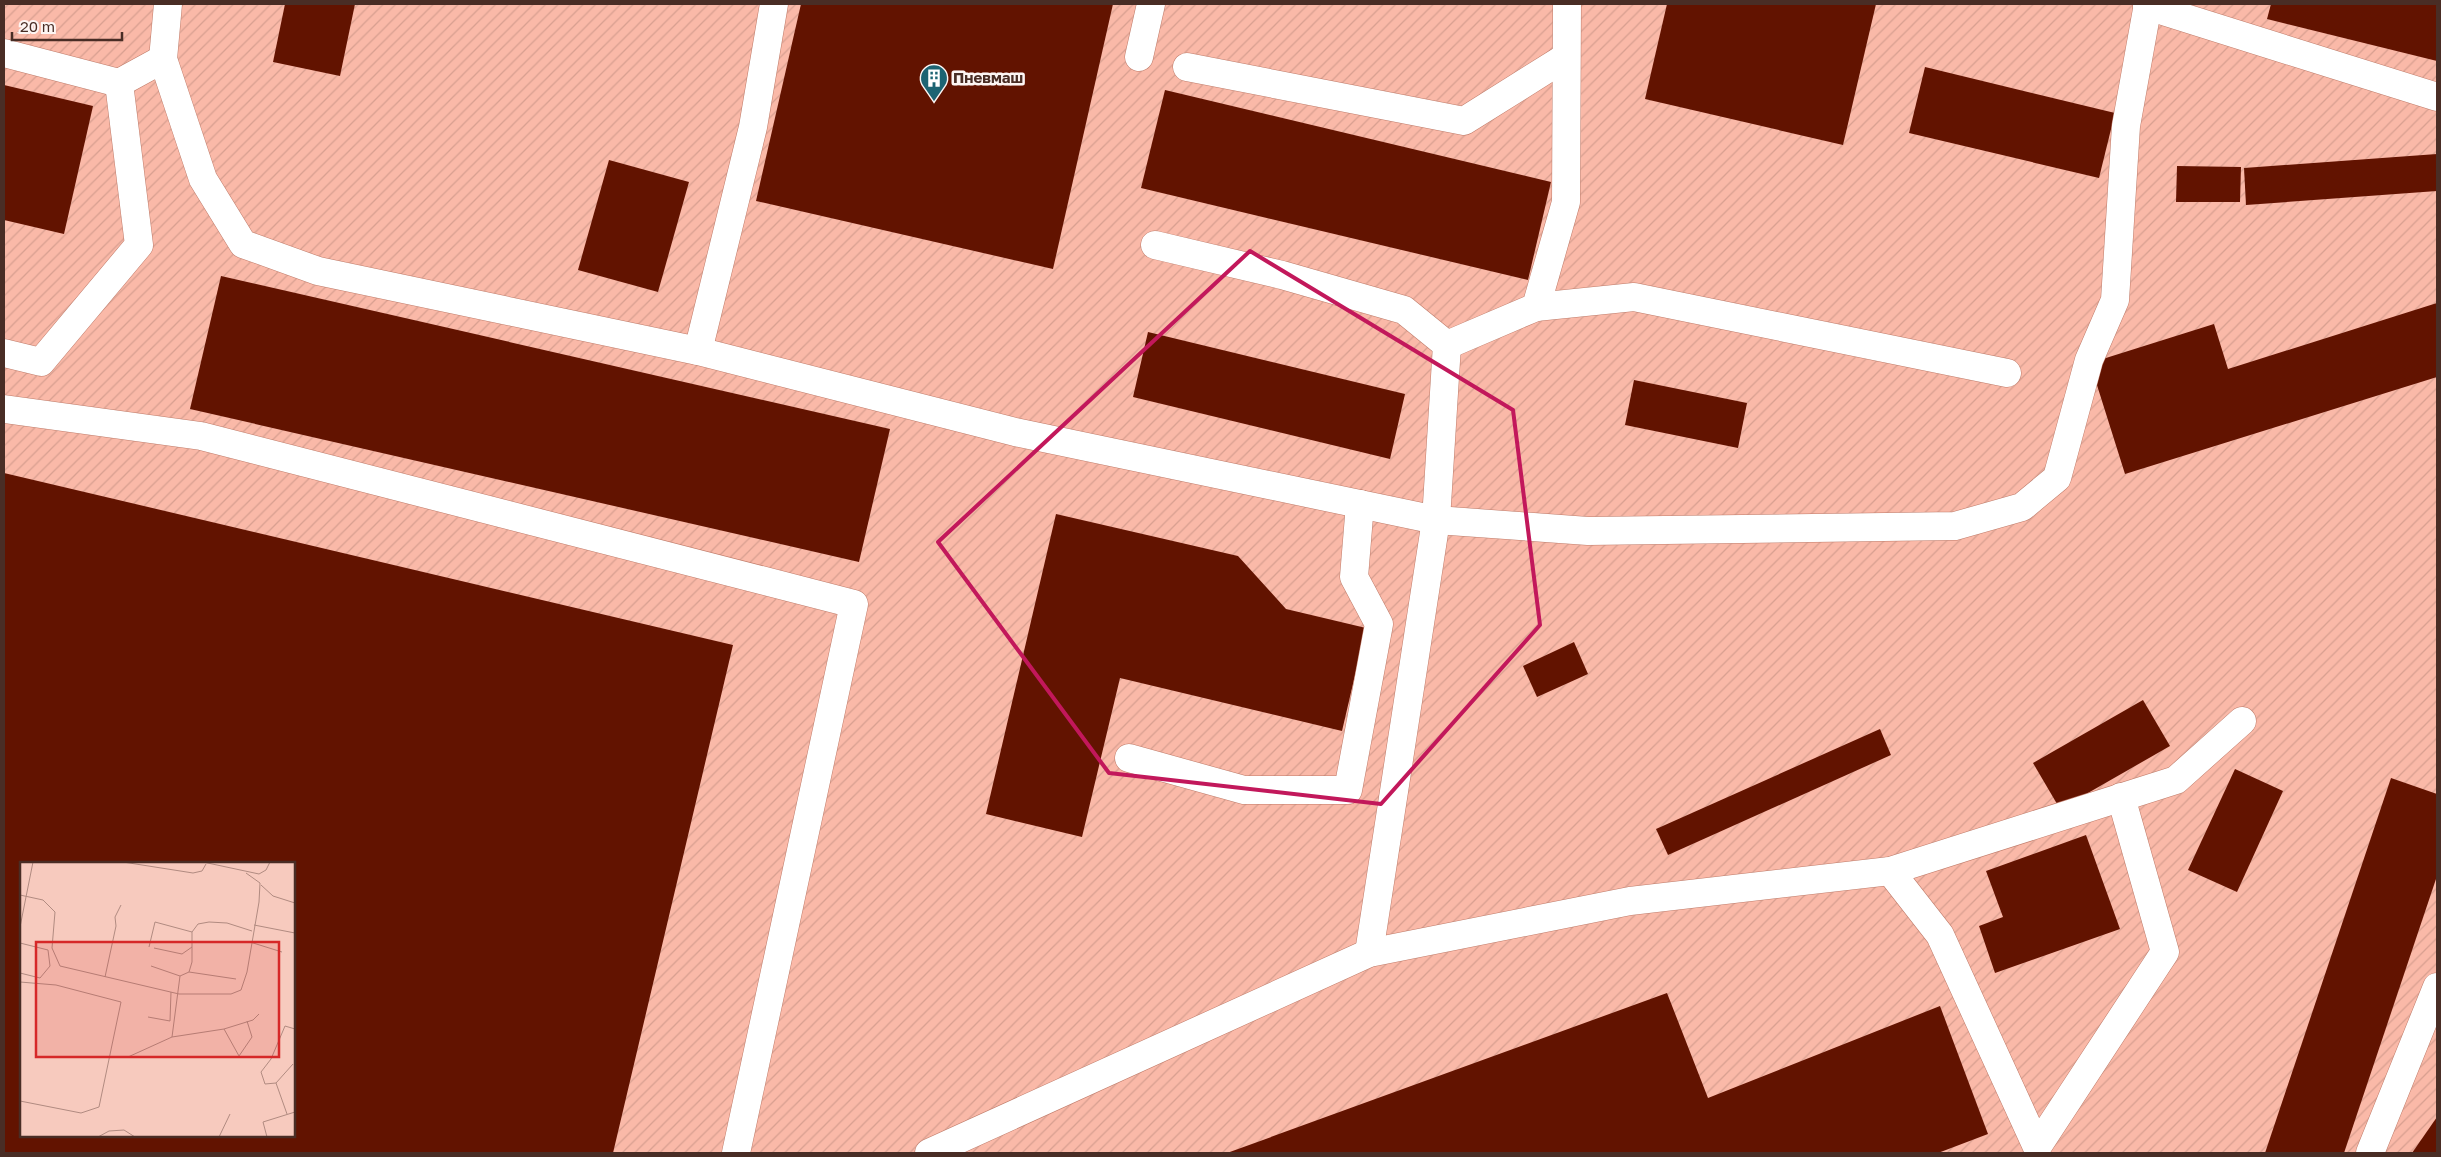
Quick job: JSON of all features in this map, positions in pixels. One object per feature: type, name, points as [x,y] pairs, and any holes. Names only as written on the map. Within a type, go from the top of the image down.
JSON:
[{"type":"lane","points":[[168,4],[163,59],[203,179],[243,244],[318,271],[698,351],[1015,432],[1436,520],[1588,531],[1955,526],[2022,507],[2056,478],[2089,360],[2115,300],[2126,126],[2148,5],[2437,97]]},
{"type":"lane","points":[[698,351],[753,127],[774,4]]},
{"type":"lane","points":[[1139,57],[1151,4]]},
{"type":"lane","points":[[1536,307],[1566,202],[1567,4]]},
{"type":"lane","points":[[4,53],[119,82],[163,59]]},
{"type":"lane","points":[[1187,67],[1464,121],[1566,57]]},
{"type":"lane","points":[[4,354],[41,362],[140,245],[119,82]]},
{"type":"lane","points":[[1155,245],[1282,275],[1404,310],[1447,345]]},
{"type":"lane","points":[[1447,345],[1536,307],[1634,297],[2007,373]]},
{"type":"lane","points":[[1369,953],[1436,520],[1447,345]]},
{"type":"lane","points":[[4,409],[201,436],[854,604],[736,1153]]},
{"type":"lane","points":[[1129,758],[1244,790],[1348,790],[1379,624],[1354,577],[1360,504]]},
{"type":"lane","points":[[929,1153],[1369,953],[1630,901],[1890,871],[2176,780],[2242,722]]},
{"type":"lane","points":[[1890,871],[1940,935],[2036,1147],[2165,952],[2122,797]]},
{"type":"lane","points":[[2370,1153],[2437,987]]},
{"type":"highlighted area","points":[[1250,251],[1513,410],[1540,625],[1381,804],[1109,773],[938,542]]},
{"type":"shaded area","points":[[4,4],[2437,4],[2437,1153],[4,1153]]},
{"type":"building","points":[[285,4],[355,4],[340,76],[273,62]]},
{"type":"building","name":"Пневмаш","points":[[801,4],[1113,4],[1053,269],[756,201]]},
{"type":"building","points":[[1667,4],[1876,4],[1843,145],[1645,99]]},
{"type":"building","points":[[2271,4],[2437,4],[2437,61],[2267,19]]},
{"type":"building","points":[[1925,67],[2115,113],[2099,178],[1909,133]]},
{"type":"building","points":[[4,85],[93,106],[64,234],[4,220]]},
{"type":"building","points":[[1165,90],[1551,182],[1528,280],[1141,188]]},
{"type":"building","points":[[2437,154],[2437,191],[2246,205],[2244,168]]},
{"type":"building","points":[[609,160],[689,182],[658,292],[578,270]]},
{"type":"building","points":[[2177,166],[2241,167],[2240,202],[2176,202]]},
{"type":"building","points":[[221,276],[890,429],[859,562],[190,409]]},
{"type":"building","points":[[2437,303],[2437,377],[2125,474],[2090,363],[2214,324],[2228,369]]},
{"type":"building","points":[[1148,332],[1405,394],[1390,459],[1133,397]]},
{"type":"building","points":[[1634,380],[1747,403],[1738,448],[1625,425]]},
{"type":"building","points":[[4,473],[733,645],[613,1153],[4,1153]]},
{"type":"building","points":[[1056,514],[1238,556],[1286,609],[1366,628],[1342,731],[1120,678],[1082,837],[986,814]]},
{"type":"building","points":[[1574,642],[1588,674],[1537,697],[1523,666]]},
{"type":"building","points":[[2143,700],[2170,746],[2060,809],[2033,763]]},
{"type":"building","points":[[1880,729],[1891,755],[1668,855],[1656,829]]},
{"type":"building","points":[[2235,769],[2283,791],[2237,892],[2188,870]]},
{"type":"building","points":[[2391,778],[2437,794],[2437,876],[2344,1153],[2265,1153]]},
{"type":"building","points":[[2086,835],[2120,929],[1995,973],[1979,926],[2003,917],[1986,871]]},
{"type":"building","points":[[1667,993],[1708,1098],[1940,1006],[1988,1134],[1938,1153],[1227,1153]]},
{"type":"building","points":[[2437,1117],[2437,1153],[2412,1153]]},
{"type":"place","name":"Пневмаш","points":[[934,102]]}]
